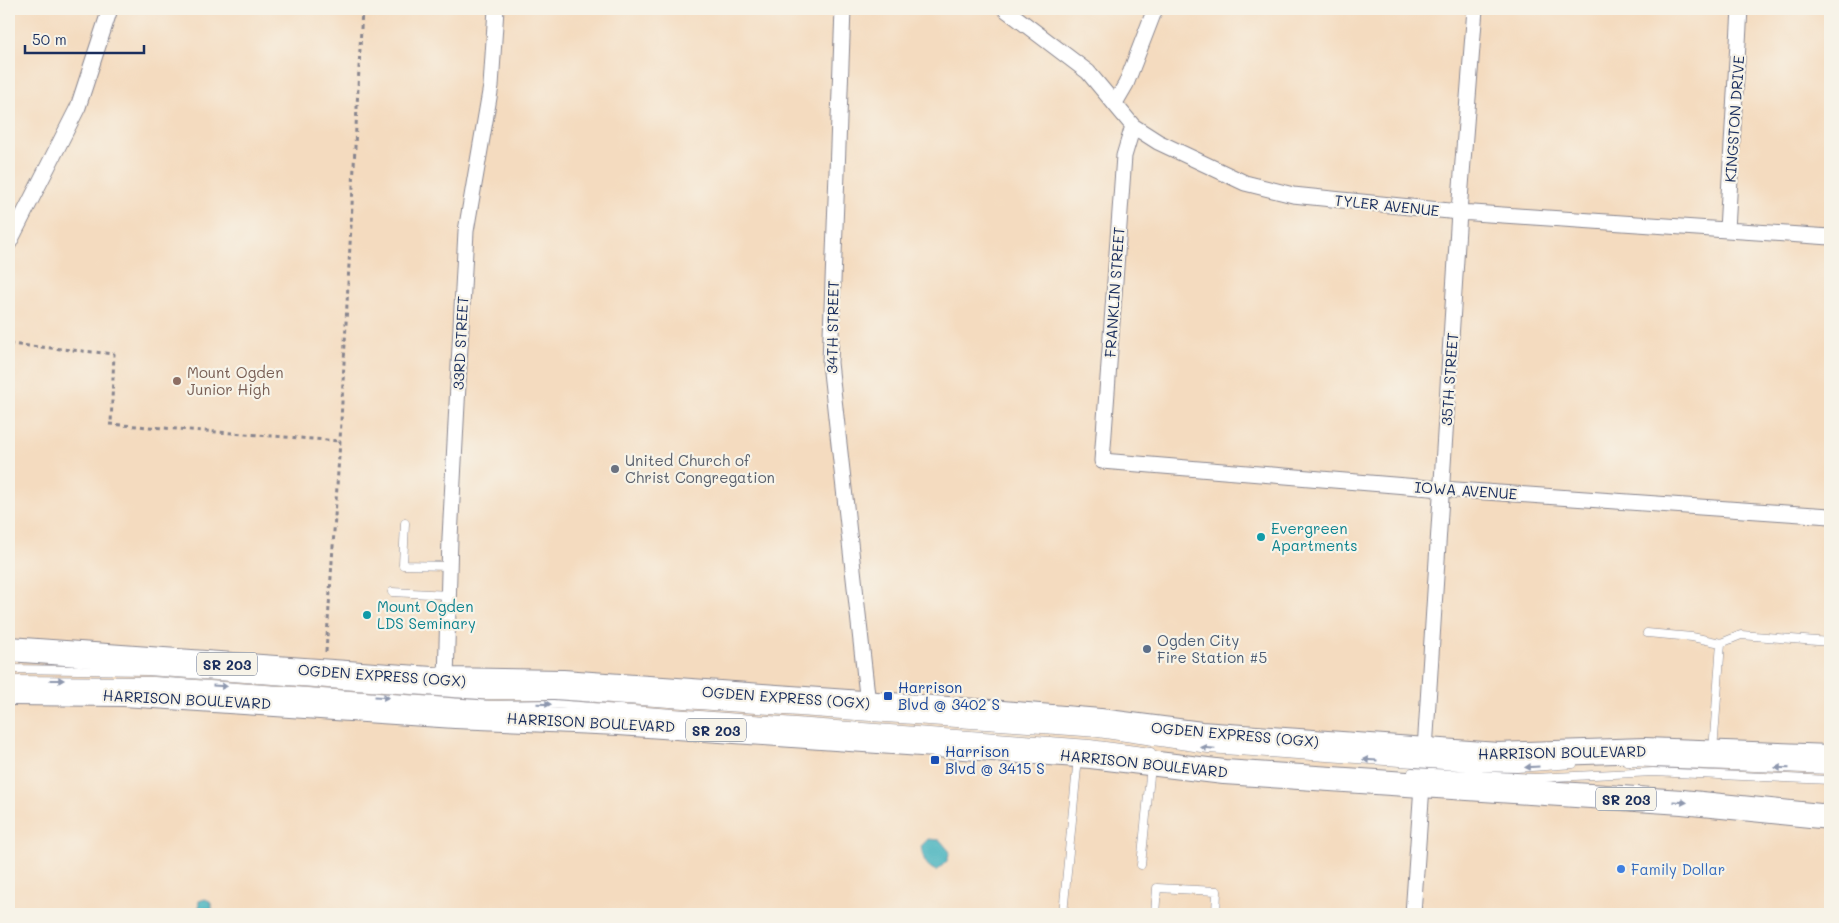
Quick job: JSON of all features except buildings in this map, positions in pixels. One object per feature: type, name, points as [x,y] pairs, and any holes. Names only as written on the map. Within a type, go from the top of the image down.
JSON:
[{"type":"main road","name":"HARRISON BOULEVARD","points":[[9,649],[446,680],[555,682],[868,704],[1100,721],[1201,734],[1425,750],[1527,755],[1618,750],[1830,757]]},
{"type":"main road","name":"HARRISON BOULEVARD","points":[[9,693],[144,694],[455,716],[547,718],[1157,759],[1216,772],[1682,802],[1830,817]]},
{"type":"street","points":[[9,243],[78,107],[110,9]]},
{"type":"street","name":"33RD STREET","points":[[446,680],[466,231],[491,86],[496,9]]},
{"type":"street","name":"34TH STREET","points":[[843,9],[830,363],[868,704]]},
{"type":"street","name":"TYLER AVENUE","points":[[1005,9],[1088,72],[1133,126],[1158,142],[1245,182],[1283,193],[1459,212],[1830,237]]},
{"type":"street","points":[[1115,103],[1126,84],[1155,9]]},
{"type":"street","name":"35TH STREET","points":[[1425,750],[1459,212],[1475,9]]},
{"type":"street","name":"KINGSTON DRIVE","points":[[1727,229],[1740,9]]},
{"type":"street","name":"FRANKLIN STREET","points":[[1102,461],[1124,156],[1133,126]]},
{"type":"street","name":"IOWA AVENUE","points":[[1102,461],[1442,489],[1830,516]]},
{"type":"street","points":[[1413,914],[1422,786]]},
{"type":"lane","points":[[405,523],[404,565],[450,566]]},
{"type":"lane","points":[[392,592],[449,595]]},
{"type":"lane","points":[[1646,633],[1692,637],[1721,643],[1741,635],[1830,642]]},
{"type":"lane","points":[[1713,752],[1721,643]]},
{"type":"lane","name":"OGDEN EXPRESS (OGX)","points":[[9,669],[146,671],[480,695],[554,695],[1098,733],[1208,749],[1472,767],[1517,768],[1586,763]]},
{"type":"lane","name":"OGDEN EXPRESS (OGX)","points":[[9,680],[154,682],[482,704],[553,704],[1090,744],[1157,759]]},
{"type":"lane","points":[[1063,914],[1078,755]]},
{"type":"lane","points":[[1141,865],[1157,759]]},
{"type":"lane","points":[[1615,762],[1830,770]]},
{"type":"lane","points":[[1401,772],[1512,778],[1653,772],[1830,780]]},
{"type":"lane","points":[[1155,914],[1157,888],[1217,891],[1216,914]]},
{"type":"path","points":[[326,652],[340,441],[362,9]]},
{"type":"path","points":[[9,344],[114,354],[110,424],[340,441]]},
{"type":"water","points":[[928,839],[940,840],[950,852],[947,861],[937,871],[925,862],[921,846]]},
{"type":"water","points":[[205,899],[210,901],[214,914],[198,914],[199,901]]},
{"type":"place","name":"Mount Ogden Junior High","points":[[177,381]]},
{"type":"place","name":"United Church of Christ Congregation","points":[[615,469]]},
{"type":"place","name":"Evergreen Apartments","points":[[1261,537]]},
{"type":"place","name":"Mount Ogden LDS Seminary","points":[[367,615]]},
{"type":"place","name":"Ogden City Fire Station #5","points":[[1147,649]]},
{"type":"place","name":"Harrison Blvd @ 3402 S","points":[[888,696]]},
{"type":"place","name":"Harrison Blvd @ 3415 S","points":[[935,760]]},
{"type":"place","name":"Family Dollar","points":[[1621,869]]}]
